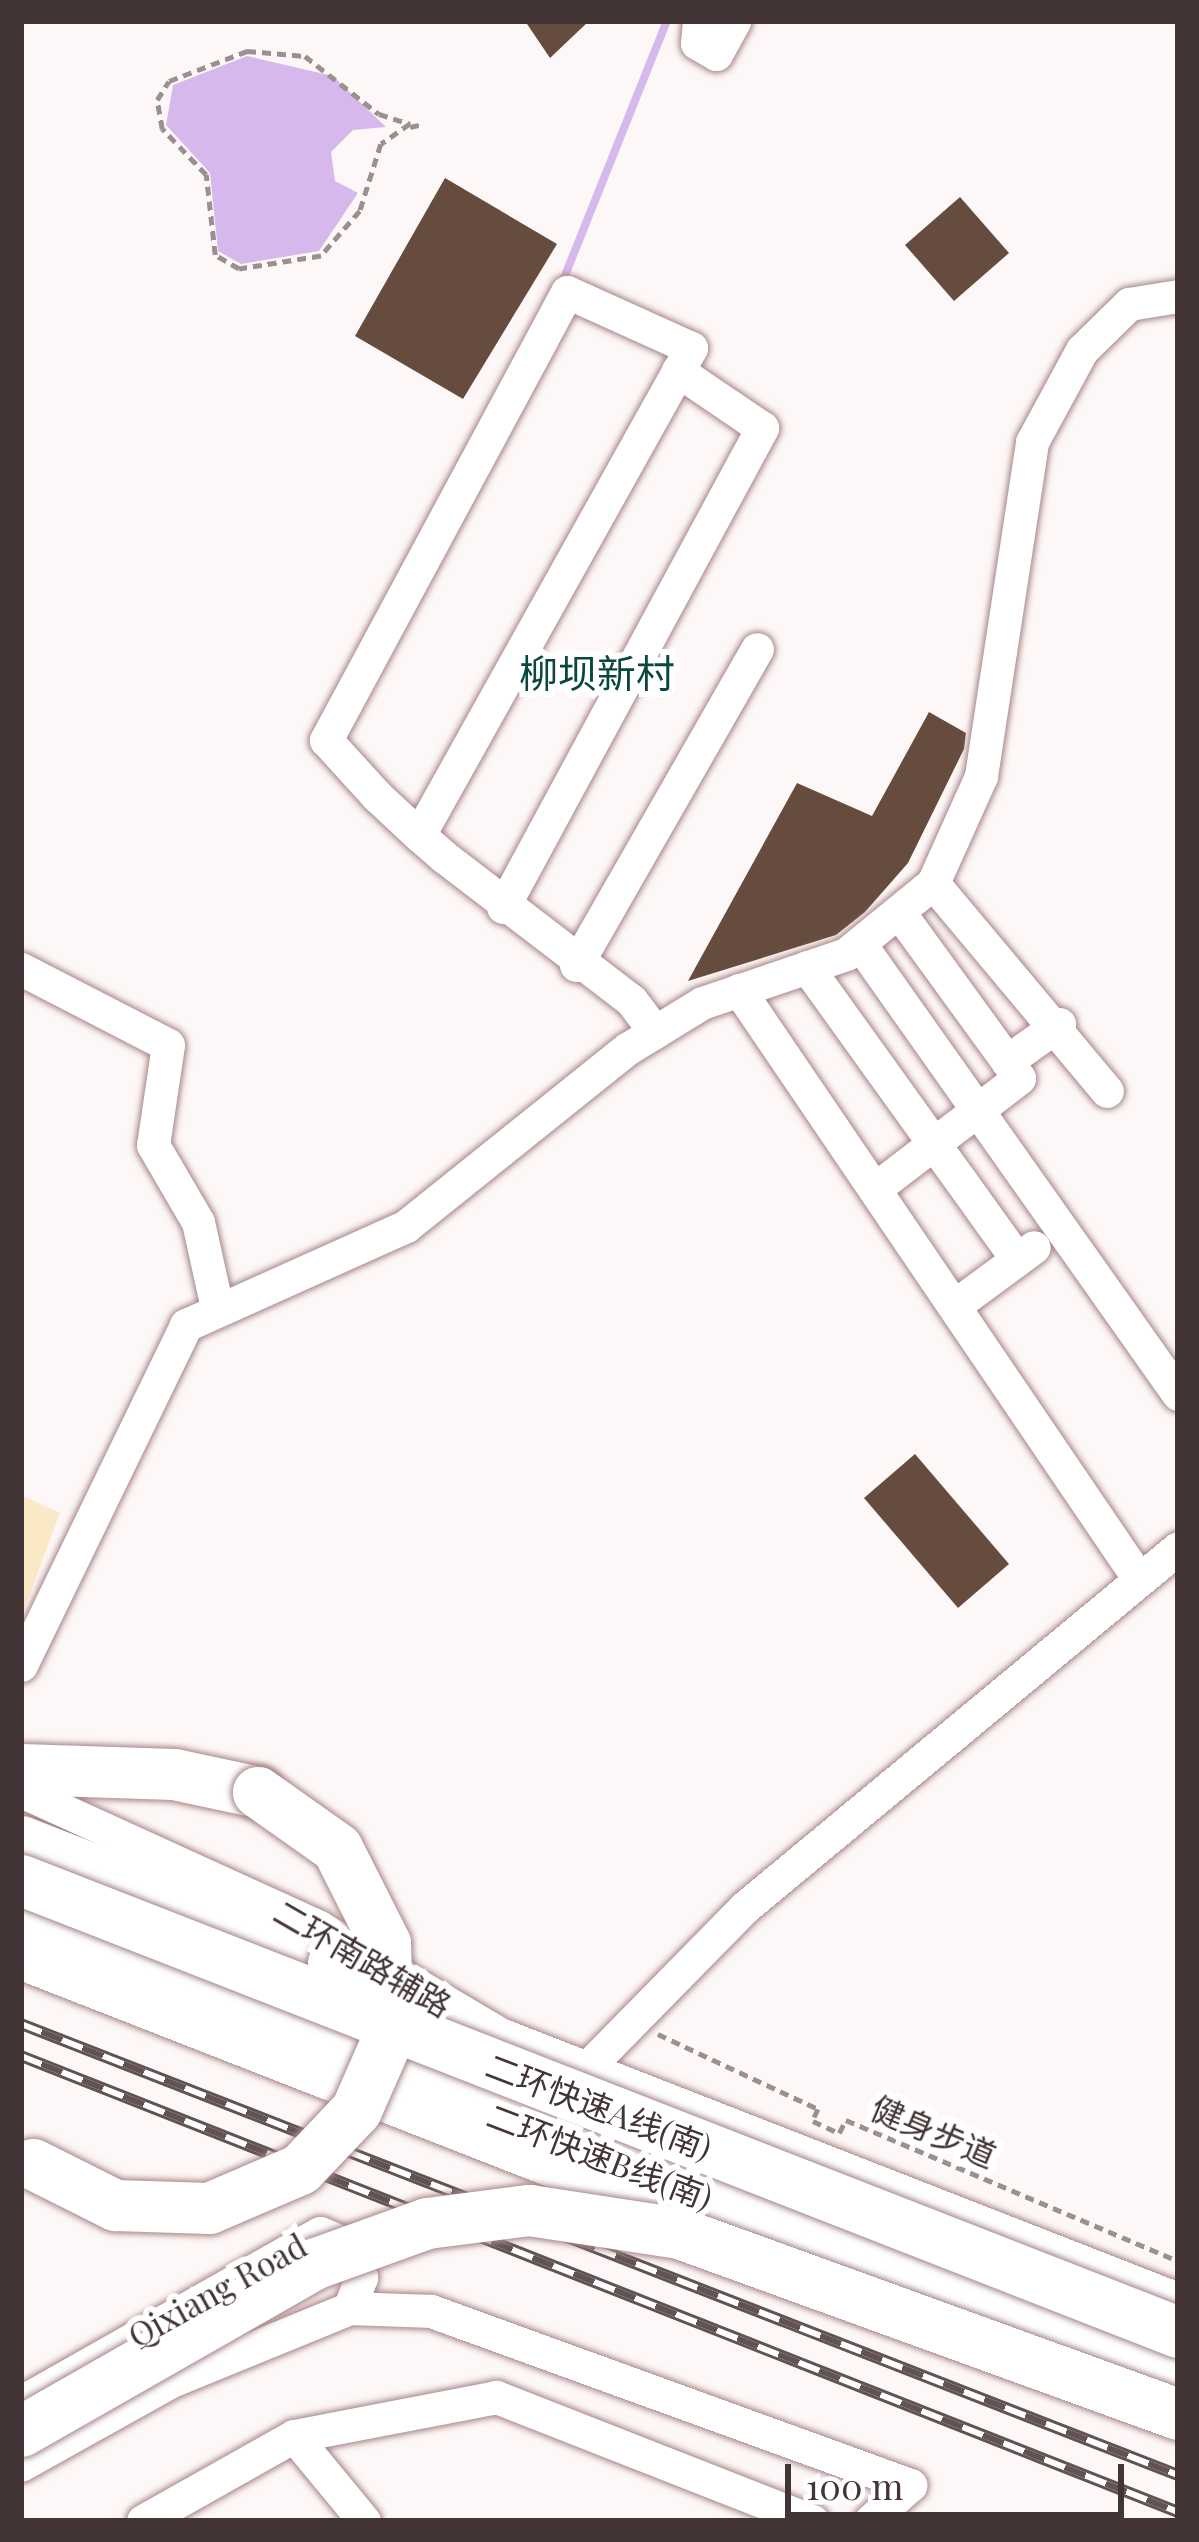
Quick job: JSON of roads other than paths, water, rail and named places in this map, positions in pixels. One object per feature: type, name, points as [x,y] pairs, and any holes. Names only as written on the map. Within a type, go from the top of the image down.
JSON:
[{"type":"highway","points":[[21,1769],[196,1777],[298,1813],[360,1882],[392,1988],[381,2061],[356,2110],[320,2152],[256,2194],[138,2210],[72,2189],[21,2152]]},
{"type":"highway","points":[[21,1841],[352,1971],[573,2099]]},
{"type":"highway","name":"二环快速A线(南)","points":[[21,1880],[1178,2332]]},
{"type":"highway","name":"二环快速B线(南)","points":[[21,1930],[1178,2382]]},
{"type":"highway","points":[[21,2431],[316,2263],[428,2223],[529,2210],[679,2233],[1178,2414]]},
{"type":"street","points":[[700,21],[697,43],[716,54],[734,21]]},
{"type":"street","points":[[419,835],[691,348],[568,292],[326,740],[419,835],[576,964],[631,1000],[655,1032]]},
{"type":"street","points":[[21,1665],[153,1379],[186,1324],[216,1303],[424,1215],[655,1032],[739,990],[860,944],[901,915],[933,883],[981,776],[1032,442],[1098,334],[1149,293],[1178,296]]},
{"type":"street","points":[[503,907],[762,428],[678,371]]},
{"type":"street","points":[[576,964],[757,649]]},
{"type":"street","points":[[933,883],[1059,1024],[1108,1091]]},
{"type":"street","points":[[881,1184],[1019,1078],[901,915]]},
{"type":"street","points":[[860,944],[982,1106],[1055,1231],[1178,1394]]},
{"type":"street","points":[[807,967],[1017,1259]]},
{"type":"street","points":[[21,969],[168,1045],[153,1145],[205,1241],[216,1303]]},
{"type":"street","points":[[739,990],[881,1184],[1139,1579]]},
{"type":"street","points":[[1007,1061],[1059,1024]]},
{"type":"street","points":[[958,1303],[1055,1231]]},
{"type":"street","points":[[573,2099],[632,2021],[745,1906],[1178,1548]]},
{"type":"street","name":"二环南路辅路","points":[[21,1791],[306,1921],[482,2026],[573,2099],[1178,2299]]},
{"type":"street","points":[[21,1963],[1178,2414]]},
{"type":"street","name":"Qixiang Road","points":[[21,2402],[320,2233],[351,2246],[361,2276],[350,2308],[171,2380],[21,2465]]},
{"type":"street","points":[[350,2308],[431,2311],[910,2485],[870,2521]]},
{"type":"street","points":[[143,2521],[294,2436],[496,2397],[813,2521]]},
{"type":"street","points":[[294,2436],[364,2521]]},
{"type":"waterway","points":[[562,283],[667,21]]},
{"type":"railway","points":[[21,2024],[1178,2475]]},
{"type":"railway","points":[[21,2056],[1178,2512]]},
{"type":"district","name":"柳坝新村","points":[[597,672]]}]
